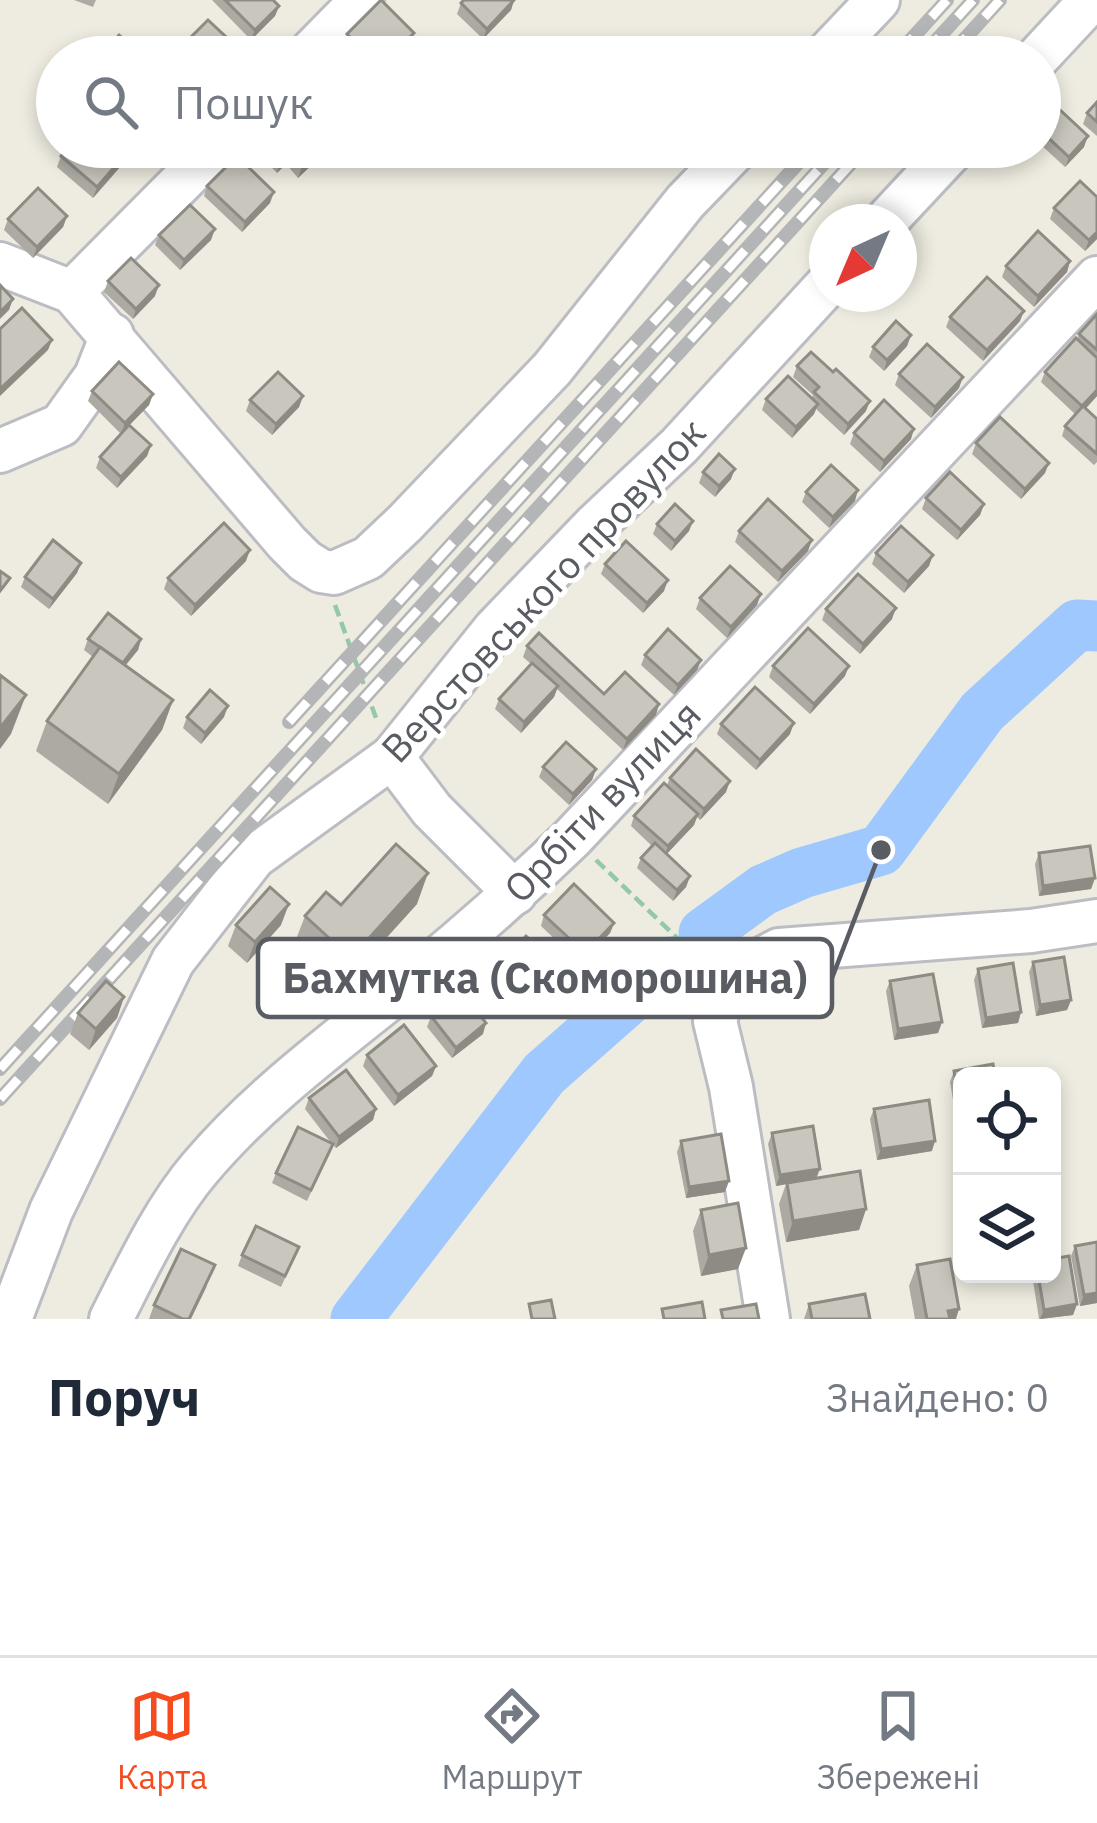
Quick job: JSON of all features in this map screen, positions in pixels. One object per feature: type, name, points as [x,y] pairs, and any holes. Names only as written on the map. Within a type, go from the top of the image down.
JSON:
[{"type":"street","points":[[327,36],[362,0]]},
{"type":"street","points":[[844,36],[878,0]]},
{"type":"street","points":[[1058,36],[1091,0]]},
{"type":"street","points":[[72,292],[195,168]]},
{"type":"street","points":[[0,264],[72,292],[296,552],[321,571],[334,573],[368,558],[552,369],[685,202],[718,168]]},
{"type":"street","points":[[903,204],[936,168]]},
{"type":"street","name":"Орбіти вулиця","points":[[111,1319],[149,1245],[198,1170],[280,1085],[404,987],[572,838],[1097,278]]},
{"type":"street","name":"Верстовського провулок","points":[[10,1319],[51,1211],[173,961],[254,857],[392,757],[495,629],[679,446],[809,305]]},
{"type":"street","points":[[0,451],[61,425],[96,376],[112,335]]},
{"type":"street","points":[[392,757],[432,810],[515,893]]},
{"type":"street","points":[[768,1319],[731,1087],[715,1021],[726,984],[778,950],[1031,931],[1097,921]]},
{"type":"path","points":[[334,573],[338,619],[392,757]]},
{"type":"path","points":[[572,838],[726,984]]},
{"type":"building","points":[[225,0],[273,0],[279,6],[255,30]]},
{"type":"building","points":[[381,0],[414,33],[411,36],[347,34]]},
{"type":"building","points":[[514,0],[487,29],[461,3]]},
{"type":"building","points":[[208,20],[225,36],[192,36]]},
{"type":"building","points":[[1097,102],[1097,122],[1087,113]]},
{"type":"building","points":[[1061,111],[1088,136],[1069,157],[1061,150]]},
{"type":"building","points":[[75,168],[114,168],[97,187]]},
{"type":"building","points":[[225,168],[249,168],[274,192],[245,222],[207,186]]},
{"type":"building","points":[[1080,181],[1097,197],[1097,232],[1089,240],[1054,208]]},
{"type":"building","points":[[38,188],[67,216],[37,247],[8,219]]},
{"type":"building","points":[[190,205],[215,229],[184,260],[159,235]]},
{"type":"building","points":[[1038,231],[1070,261],[1038,296],[1006,266]]},
{"type":"building","points":[[131,258],[159,285],[136,309],[108,281]]},
{"type":"building","points":[[987,277],[1024,311],[987,350],[950,317]]},
{"type":"building","points":[[0,285],[13,299],[0,312]]},
{"type":"building","points":[[22,308],[52,340],[0,389],[0,329]]},
{"type":"building","points":[[1097,314],[1097,350],[1079,334]]},
{"type":"building","points":[[896,321],[911,335],[887,360],[873,347]]},
{"type":"building","points":[[1076,338],[1097,358],[1097,390],[1082,406],[1045,372]]},
{"type":"building","points":[[927,344],[963,377],[935,407],[899,374]]},
{"type":"building","points":[[811,352],[870,401],[848,424],[814,392],[819,387],[797,366]]},
{"type":"building","points":[[119,362],[153,394],[125,423],[92,391]]},
{"type":"building","points":[[278,372],[303,396],[276,424],[250,400]]},
{"type":"building","points":[[788,376],[818,404],[796,427],[766,399]]},
{"type":"building","points":[[884,400],[914,429],[884,461],[854,433]]},
{"type":"building","points":[[1083,406],[1097,419],[1097,454],[1065,426]]},
{"type":"building","points":[[1000,417],[1049,463],[1025,489],[976,443]]},
{"type":"building","points":[[129,425],[151,445],[121,477],[100,457]]},
{"type":"building","points":[[719,454],[735,469],[719,486],[703,472]]},
{"type":"building","points":[[831,465],[858,490],[833,517],[806,492]]},
{"type":"building","points":[[950,472],[984,504],[961,530],[926,498]]},
{"type":"building","points":[[768,499],[812,540],[782,571],[739,531]]},
{"type":"building","points":[[675,504],[693,521],[675,541],[657,524]]},
{"type":"building","points":[[224,523],[250,550],[195,605],[168,578]]},
{"type":"building","points":[[901,526],[933,555],[908,582],[876,553]]},
{"type":"building","points":[[53,540],[81,563],[53,599],[25,577]]},
{"type":"building","points":[[626,541],[668,580],[647,603],[605,564]]},
{"type":"building","points":[[730,566],[761,594],[731,627],[700,598]]},
{"type":"building","points":[[0,571],[10,578],[0,591]]},
{"type":"building","points":[[858,574],[896,608],[863,644],[826,609]]},
{"type":"building","points":[[108,613],[141,639],[123,663],[88,639]]},
{"type":"building","points":[[808,628],[849,666],[814,704],[773,666]]},
{"type":"building","points":[[668,629],[701,660],[678,685],[645,655]]},
{"type":"building","points":[[539,633],[604,694],[625,672],[659,704],[627,739],[527,646]]},
{"type":"building","points":[[100,647],[173,700],[119,774],[47,721]]},
{"type":"building","points":[[532,663],[558,686],[524,722],[499,699]]},
{"type":"building","points":[[0,675],[26,695],[0,728]]},
{"type":"building","points":[[755,687],[794,723],[760,760],[721,724]]},
{"type":"building","points":[[210,690],[228,706],[205,733],[187,717]]},
{"type":"building","points":[[566,742],[596,769],[573,794],[543,767]]},
{"type":"building","points":[[696,749],[730,781],[704,809],[670,778]]},
{"type":"building","points":[[664,783],[698,814],[668,846],[634,816]]},
{"type":"building","points":[[655,843],[690,876],[677,890],[641,858]]},
{"type":"building","points":[[396,844],[428,873],[351,958],[305,916],[326,892],[341,905]]},
{"type":"building","points":[[1090,846],[1095,878],[1043,886],[1039,853]]},
{"type":"building","points":[[574,884],[614,923],[585,953],[544,915]]},
{"type":"building","points":[[270,887],[289,904],[255,942],[236,925]]},
{"type":"building","points":[[526,936],[564,971],[539,998],[501,962]]},
{"type":"building","points":[[1064,957],[1071,1000],[1040,1005],[1033,962]]},
{"type":"building","points":[[1013,963],[1021,1012],[986,1018],[978,969]]},
{"type":"building","points":[[933,974],[942,1022],[898,1029],[890,981]]},
{"type":"building","points":[[106,981],[124,997],[96,1029],[78,1013]]},
{"type":"building","points":[[461,992],[486,1023],[456,1048],[431,1016]]},
{"type":"building","points":[[404,1025],[436,1066],[398,1095],[367,1055]]},
{"type":"building","points":[[346,1070],[376,1109],[339,1137],[309,1098]]},
{"type":"building","points":[[929,1100],[935,1141],[881,1149],[874,1109]]},
{"type":"building","points":[[813,1126],[820,1169],[780,1175],[772,1133]]},
{"type":"building","points":[[298,1127],[333,1144],[311,1190],[276,1173]]},
{"type":"building","points":[[721,1134],[729,1181],[689,1187],[681,1141]]},
{"type":"building","points":[[860,1171],[866,1209],[793,1221],[787,1183]]},
{"type":"building","points":[[738,1203],[746,1248],[709,1255],[701,1210]]},
{"type":"building","points":[[256,1226],[299,1247],[285,1276],[242,1255]]},
{"type":"building","points":[[1097,1242],[1097,1293],[1084,1295],[1075,1246]]},
{"type":"building","points":[[181,1249],[215,1265],[189,1319],[154,1305]]},
{"type":"building","points":[[1069,1256],[1077,1304],[1044,1310],[1040,1283],[1061,1283],[1061,1257]]},
{"type":"building","points":[[950,1259],[959,1309],[948,1311],[950,1319],[927,1319],[917,1265]]},
{"type":"building","points":[[865,1294],[870,1319],[812,1319],[809,1304]]},
{"type":"building","points":[[551,1300],[555,1319],[532,1319],[529,1304]]},
{"type":"building","points":[[702,1302],[705,1319],[664,1319],[662,1309]]},
{"type":"building","points":[[756,1304],[759,1319],[723,1319],[721,1310]]},
{"type":"waterway","points":[[704,933],[763,890],[881,850],[982,712],[1077,625],[1097,626]]},
{"type":"waterway","points":[[356,1319],[544,1074],[671,962]]},
{"type":"railway","points":[[914,36],[947,0]]},
{"type":"railway","points":[[940,36],[973,0]]},
{"type":"railway","points":[[967,36],[1000,0]]},
{"type":"railway","points":[[289,722],[794,168]]},
{"type":"railway","points":[[0,1069],[820,168]]},
{"type":"railway","points":[[0,1099],[847,168]]},
{"type":"place","name":"Бахмутка (Скоморошина)","points":[[881,850]]}]
